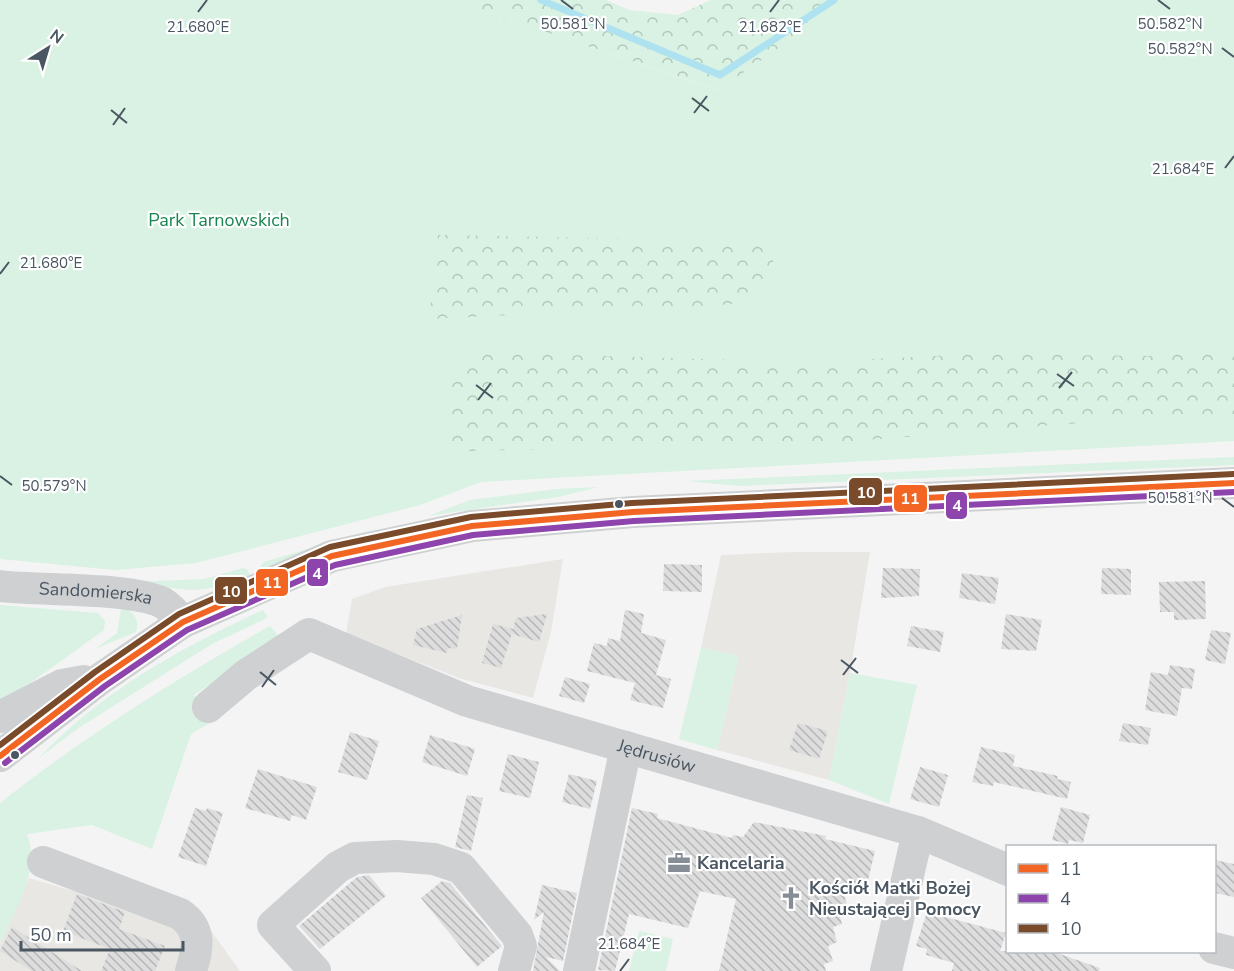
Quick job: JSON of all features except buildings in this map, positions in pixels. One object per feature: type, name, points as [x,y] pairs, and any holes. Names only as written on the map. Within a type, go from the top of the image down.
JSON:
[{"type":"street","points":[[0,756],[100,679],[183,622],[332,556],[472,526],[757,504],[1234,483]]},
{"type":"street","name":"Sandomierska","points":[[0,586],[115,593],[153,599],[171,609],[183,622]]},
{"type":"street","name":"Jędrusiów","points":[[208,707],[246,675],[309,634],[467,701],[918,832],[1006,869]]},
{"type":"street","points":[[0,717],[62,685],[100,679]]},
{"type":"street","points":[[579,971],[626,747]]},
{"type":"street","points":[[886,971],[918,832]]},
{"type":"street","points":[[315,971],[273,925],[338,867],[355,858],[397,856],[434,859],[461,868],[517,935],[521,946],[514,971]]},
{"type":"street","points":[[42,862],[180,914],[188,920],[197,939],[197,952],[191,971]]},
{"type":"street","points":[[1216,948],[1234,953]]},
{"type":"shaded area","points":[[870,552],[829,780],[717,750],[739,656],[701,648],[721,555]]},
{"type":"shaded area","points":[[563,559],[551,632],[533,698],[459,678],[346,634],[352,599],[385,587]]},
{"type":"shaded area","points":[[87,869],[193,906],[240,971],[0,971],[0,943],[29,878],[77,892]]},
{"type":"green space","name":"Park Tarnowskich","points":[[0,0],[472,0],[472,7],[717,90],[848,0],[1234,0],[1234,441],[481,482],[420,505],[196,563],[115,570],[0,559]]},
{"type":"green space","points":[[472,0],[606,0],[629,10],[678,15],[711,0],[848,0],[718,90],[472,7]]},
{"type":"green space","points":[[438,235],[755,241],[770,247],[774,265],[767,291],[736,304],[429,319]]},
{"type":"green space","points":[[1234,350],[1234,416],[1131,419],[841,442],[467,451],[457,449],[450,442],[449,382],[470,352],[806,362],[979,354],[1149,356]]},
{"type":"green space","points":[[1234,457],[1234,465],[739,486],[687,481]]},
{"type":"green space","points":[[599,487],[558,497],[428,516],[470,500],[556,489]]},
{"type":"green space","points":[[377,528],[262,569],[260,566],[264,562]]},
{"type":"green space","points":[[243,568],[247,569],[250,575],[205,589],[179,589],[133,582],[204,579]]},
{"type":"green space","points":[[0,605],[98,613],[105,621],[104,630],[0,705]]},
{"type":"green space","points":[[121,609],[127,609],[135,616],[136,632],[95,649],[117,633]]},
{"type":"green space","points":[[263,610],[267,616],[265,619],[212,644],[80,727],[39,758],[88,712],[115,692],[202,639]]},
{"type":"green space","points":[[270,626],[279,637],[194,695],[217,719],[191,734],[152,849],[92,825],[27,834],[31,862],[29,876],[19,904],[0,943],[0,803],[65,754],[131,709]]},
{"type":"green space","points":[[701,648],[739,656],[717,750],[679,739]]},
{"type":"green space","points":[[850,673],[917,685],[889,804],[829,780]]},
{"type":"green space","points":[[639,931],[673,939],[666,971],[629,971]]},
{"type":"waterway","points":[[541,0],[720,75],[834,0]]},
{"type":"transit line","name":"10","points":[[0,745],[95,672],[179,614],[330,547],[471,517],[632,503],[1234,474]]},
{"type":"transit line","name":"11","points":[[0,756],[100,679],[183,622],[332,556],[472,526],[633,512],[1234,483]]},
{"type":"transit line","name":"4","points":[[5,763],[105,686],[187,630],[335,565],[473,535],[634,521],[1234,492]]},
{"type":"place","name":"Kancelaria","points":[[679,863]]},
{"type":"place","name":"Kościół Matki Bożej Nieustającej Pomocy","points":[[791,898]]}]
